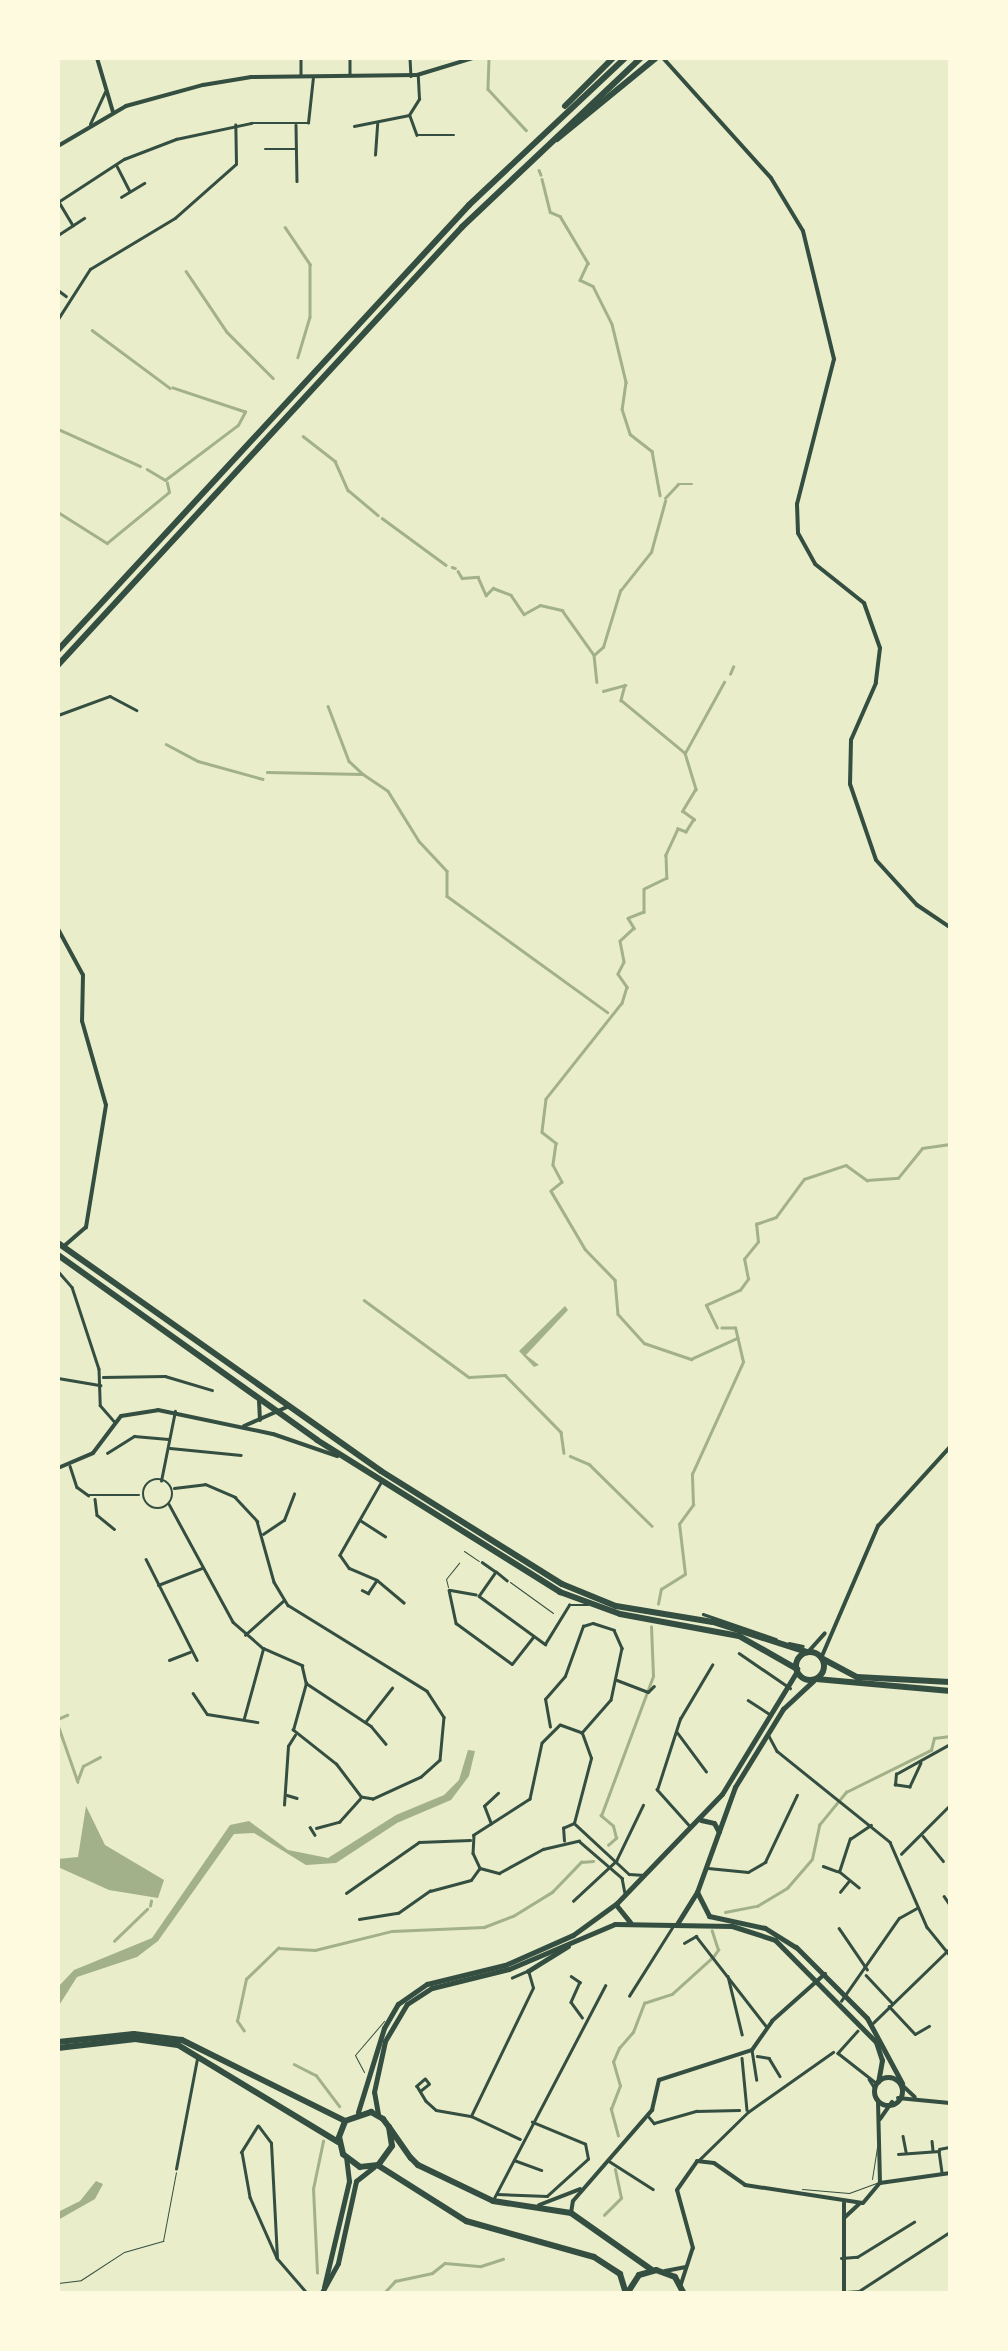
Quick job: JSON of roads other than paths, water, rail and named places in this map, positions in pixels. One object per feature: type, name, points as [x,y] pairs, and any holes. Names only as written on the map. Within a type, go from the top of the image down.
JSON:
[{"type":"highway","points":[[58,650],[613,58]]},
{"type":"highway","points":[[534,140],[625,58]]},
{"type":"highway","points":[[58,665],[514,174],[640,58]]},
{"type":"highway","points":[[514,174],[662,59]]},
{"type":"highway","points":[[60,1245],[290,1407],[562,1584],[619,1607],[713,1622],[772,1640],[857,1677],[950,1682]]},
{"type":"highway","points":[[58,1255],[350,1462],[560,1592],[589,1605],[723,1631],[778,1653],[815,1679],[950,1691]]},
{"type":"highway","points":[[797,1670],[806,1652]]},
{"type":"highway","points":[[815,1679],[823,1659]]},
{"type":"highway","points":[[58,2045],[134,2034],[182,2040],[345,2121]]},
{"type":"highway","points":[[58,2045],[135,2038],[190,2050],[339,2143],[346,2158],[376,2166],[466,2221],[594,2257],[618,2272],[627,2294]]},
{"type":"highway","points":[[339,2143],[345,2121],[358,2112],[378,2115],[418,2164],[494,2198],[571,2213],[652,2270],[666,2272],[685,2289]]},
{"type":"highway","points":[[376,2166],[392,2146],[389,2126]]},
{"type":"highway","points":[[627,2294],[636,2277],[652,2270]]},
{"type":"main road","points":[[378,2115],[374,2092],[389,2017],[427,1984],[505,1964],[574,1934],[618,1903],[734,1778],[790,1688],[797,1670]]},
{"type":"main road","points":[[675,1925],[697,1892],[735,1788],[771,1729],[815,1679]]},
{"type":"main road","points":[[693,1826],[710,1820],[719,1833]]},
{"type":"main road","points":[[697,1892],[709,1916],[779,1934],[872,2026],[902,2084]]},
{"type":"main road","points":[[618,1903],[618,1914],[632,1923]]},
{"type":"main road","points":[[358,2112],[387,2029],[407,2004],[432,1988],[508,1969],[578,1938],[632,1923],[762,1933],[822,1977]]},
{"type":"main road","points":[[528,1971],[578,1938]]},
{"type":"main road","points":[[843,1998],[881,2052],[876,2084],[878,2102],[895,2100],[902,2084]]},
{"type":"main road","points":[[876,2084],[902,2084]]},
{"type":"main road","points":[[322,2292],[349,2180],[346,2158]]},
{"type":"main road","points":[[322,2292],[338,2263],[356,2181],[376,2166]]},
{"type":"street","points":[[98,58],[113,112]]},
{"type":"street","points":[[301,58],[302,76]]},
{"type":"street","points":[[350,58],[350,77]]},
{"type":"street","points":[[354,126],[409,115],[419,99],[410,58]]},
{"type":"street","points":[[58,146],[113,112],[226,80],[414,76],[473,58]]},
{"type":"street","points":[[662,59],[772,178],[803,232],[834,359],[797,527],[815,564],[864,603],[880,648],[876,683],[852,740],[850,784],[876,860],[917,904],[950,927]]},
{"type":"street","points":[[73,225],[58,202],[116,164],[235,125],[296,123],[312,115],[313,76]]},
{"type":"street","points":[[90,125],[96,100],[106,91]]},
{"type":"street","points":[[409,115],[417,135],[454,135]]},
{"type":"street","points":[[374,154],[377,122]]},
{"type":"street","points":[[296,123],[297,180]]},
{"type":"street","points":[[58,319],[67,296],[90,269],[175,218],[236,164],[235,125]]},
{"type":"street","points":[[265,149],[298,149]]},
{"type":"street","points":[[116,164],[130,191]]},
{"type":"street","points":[[121,196],[144,184]]},
{"type":"street","points":[[58,235],[84,218]]},
{"type":"street","points":[[58,290],[67,296]]},
{"type":"street","points":[[58,715],[110,696],[136,710]]},
{"type":"street","points":[[58,930],[83,975],[82,1021],[106,1105],[86,1227],[77,1242],[60,1245]]},
{"type":"street","points":[[77,1242],[84,1261]]},
{"type":"street","points":[[58,1271],[66,1280],[101,1378],[100,1404],[114,1421]]},
{"type":"street","points":[[101,1378],[165,1376],[212,1390]]},
{"type":"street","points":[[58,1378],[100,1386]]},
{"type":"street","points":[[201,1394],[204,1387]]},
{"type":"street","points":[[257,1398],[263,1412],[257,1424]]},
{"type":"street","points":[[239,1426],[257,1424],[273,1410],[290,1407]]},
{"type":"street","points":[[161,1482],[158,1471],[168,1448],[175,1411]]},
{"type":"street","points":[[58,1468],[93,1453],[114,1421],[132,1412],[175,1411],[262,1432],[350,1462]]},
{"type":"street","points":[[257,1424],[262,1432]]},
{"type":"street","points":[[107,1453],[134,1436],[170,1440]]},
{"type":"street","points":[[114,1447],[118,1452]]},
{"type":"street","points":[[823,1659],[829,1628],[878,1526],[950,1447]]},
{"type":"street","points":[[168,1448],[241,1454]]},
{"type":"street","points":[[194,1450],[194,1458]]},
{"type":"street","points":[[232,1460],[233,1453]]},
{"type":"street","points":[[70,1466],[77,1488],[96,1497],[140,1495]]},
{"type":"street","points":[[140,1495],[146,1484],[161,1482],[174,1488],[194,1483],[228,1493],[252,1514],[284,1600],[440,1705],[443,1748],[436,1767],[373,1799],[361,1797],[328,1756],[296,1734],[293,1720],[306,1683],[302,1666],[245,1635],[169,1504],[174,1488]]},
{"type":"street","points":[[382,1482],[340,1555],[349,1568],[377,1580],[404,1603]]},
{"type":"street","points":[[262,1534],[284,1520],[294,1494]]},
{"type":"street","points":[[140,1495],[147,1504],[169,1504]]},
{"type":"street","points":[[96,1497],[97,1515],[114,1529]]},
{"type":"street","points":[[358,1520],[377,1535],[386,1536]]},
{"type":"street","points":[[146,1559],[197,1660]]},
{"type":"street","points":[[482,1562],[507,1580]]},
{"type":"street","points":[[156,1585],[203,1568]]},
{"type":"street","points":[[479,1596],[496,1572]]},
{"type":"street","points":[[362,1590],[368,1596],[377,1580]]},
{"type":"street","points":[[534,1636],[512,1664],[456,1624],[449,1590],[479,1596],[534,1636],[545,1644],[566,1610],[589,1605]]},
{"type":"street","points":[[560,1592],[566,1610]]},
{"type":"street","points":[[245,1635],[284,1600]]},
{"type":"street","points":[[702,1614],[772,1640]]},
{"type":"street","points":[[346,1893],[419,1842],[472,1840],[530,1799],[551,1728],[544,1703],[565,1676],[585,1624],[618,1635],[611,1700],[582,1733]]},
{"type":"street","points":[[806,1652],[829,1628]]},
{"type":"street","points":[[244,1719],[263,1648]]},
{"type":"street","points":[[169,1660],[191,1651]]},
{"type":"street","points":[[738,1653],[790,1688]]},
{"type":"street","points":[[693,1826],[657,1790],[676,1732],[712,1665]]},
{"type":"street","points":[[615,1680],[646,1691],[654,1686]]},
{"type":"street","points":[[306,1683],[365,1722],[386,1744]]},
{"type":"street","points":[[365,1722],[392,1688]]},
{"type":"street","points":[[193,1693],[207,1714],[257,1722]]},
{"type":"street","points":[[388,1695],[394,1698]]},
{"type":"street","points":[[754,1704],[758,1698]]},
{"type":"street","points":[[748,1700],[772,1716]]},
{"type":"street","points":[[551,1728],[569,1726],[582,1733],[591,1764],[574,1823],[563,1828],[565,1842]]},
{"type":"street","points":[[771,1729],[777,1751],[838,1794],[900,1855],[920,1906],[948,1953]]},
{"type":"street","points":[[676,1732],[685,1736],[706,1772]]},
{"type":"street","points":[[370,1739],[376,1733]]},
{"type":"street","points":[[284,1805],[288,1746],[296,1734]]},
{"type":"street","points":[[921,1763],[910,1787],[895,1786],[896,1774],[950,1744]]},
{"type":"street","points":[[286,1794],[297,1798]]},
{"type":"street","points":[[492,1825],[484,1806],[498,1794]]},
{"type":"street","points":[[706,1868],[736,1873],[765,1862],[796,1794]]},
{"type":"street","points":[[310,1828],[339,1822],[361,1797]]},
{"type":"street","points":[[573,1901],[616,1861],[644,1805]]},
{"type":"street","points":[[900,1855],[950,1805]]},
{"type":"street","points":[[574,1823],[629,1874],[645,1875]]},
{"type":"street","points":[[839,1872],[850,1839],[872,1824]]},
{"type":"street","points":[[315,1835],[316,1828]]},
{"type":"street","points":[[579,1841],[582,1832]]},
{"type":"street","points":[[922,1834],[943,1862]]},
{"type":"street","points":[[359,1919],[398,1913],[430,1891],[472,1880],[480,1868],[472,1840]]},
{"type":"street","points":[[480,1868],[505,1872],[565,1842],[579,1841],[622,1878],[625,1895]]},
{"type":"street","points":[[934,1862],[940,1856]]},
{"type":"street","points":[[824,1866],[859,1888]]},
{"type":"street","points":[[840,1892],[849,1880]]},
{"type":"street","points":[[944,1896],[950,1905]]},
{"type":"street","points":[[843,1998],[866,1972],[899,1918],[920,1906]]},
{"type":"street","points":[[366,1912],[366,1919]]},
{"type":"street","points":[[629,1996],[675,1925]]},
{"type":"street","points":[[839,1928],[866,1972],[914,2034],[929,2026]]},
{"type":"street","points":[[684,1942],[696,1936],[730,1975],[748,2008],[767,2026]]},
{"type":"street","points":[[872,2026],[890,2003],[950,1948]]},
{"type":"street","points":[[471,2116],[533,1988],[528,1971],[512,1978]]},
{"type":"street","points":[[730,1975],[742,2034]]},
{"type":"street","points":[[572,1976],[580,1982],[571,2002],[583,2018]]},
{"type":"street","points":[[571,2213],[585,2186],[648,2116],[658,2080],[752,2050],[767,2026],[822,1977]]},
{"type":"street","points":[[494,2198],[583,2018],[605,1986]]},
{"type":"street","points":[[736,2016],[748,2008]]},
{"type":"street","points":[[685,2289],[686,2267],[693,2248],[678,2209],[680,2181],[748,2112],[858,2031]]},
{"type":"street","points":[[176,2168],[198,2071],[190,2050]]},
{"type":"street","points":[[752,2050],[757,2056],[769,2058],[780,2076],[790,2080]]},
{"type":"street","points":[[836,2050],[876,2084]]},
{"type":"street","points":[[756,2080],[757,2056]]},
{"type":"street","points":[[742,2058],[748,2112]]},
{"type":"street","points":[[198,2071],[213,2062]]},
{"type":"street","points":[[902,2084],[919,2100]]},
{"type":"street","points":[[420,2091],[436,2110],[471,2116],[522,2140]]},
{"type":"street","points":[[878,2124],[895,2100],[950,2102]]},
{"type":"street","points":[[878,2102],[880,2182]]},
{"type":"street","points":[[648,2116],[654,2123],[696,2111],[748,2112]]},
{"type":"street","points":[[494,2198],[555,2192],[588,2159],[586,2144],[531,2122]]},
{"type":"street","points":[[277,2258],[272,2142],[266,2130],[254,2127],[242,2152],[250,2197],[277,2258],[308,2294]]},
{"type":"street","points":[[903,2136],[906,2154]]},
{"type":"street","points":[[932,2141],[942,2174]]},
{"type":"street","points":[[898,2154],[949,2147]]},
{"type":"street","points":[[513,2159],[540,2170]]},
{"type":"street","points":[[608,2160],[653,2189]]},
{"type":"street","points":[[698,2162],[714,2163],[745,2186],[802,2189],[842,2203],[859,2204]]},
{"type":"street","points":[[841,2223],[880,2182],[950,2173]]},
{"type":"street","points":[[538,2206],[585,2186]]},
{"type":"street","points":[[842,2203],[840,2258],[844,2293],[859,2291],[950,2232]]},
{"type":"street","points":[[899,2222],[903,2228]]},
{"type":"street","points":[[840,2258],[857,2256],[914,2222]]},
{"type":"street","points":[[666,2272],[686,2267]]},
{"type":"lane","points":[[464,1551],[482,1562]]},
{"type":"lane","points":[[449,1590],[446,1579],[459,1563]]},
{"type":"lane","points":[[507,1580],[553,1612]]},
{"type":"lane","points":[[372,2074],[360,2070],[355,2054],[362,2040],[389,2017]]},
{"type":"lane","points":[[872,2182],[878,2143]]},
{"type":"lane","points":[[58,2283],[81,2280],[124,2252],[163,2241],[176,2168]]},
{"type":"lane","points":[[802,2189],[846,2193],[880,2182]]},
{"type":"lane","points":[[842,2203],[846,2193]]},
{"type":"waterway","points":[[489,59],[488,89],[526,130]]},
{"type":"waterway","points":[[539,170],[541,175]]},
{"type":"waterway","points":[[542,179],[550,212],[560,216],[588,263],[580,280],[593,286],[612,324],[626,382],[622,409],[630,434],[652,451],[660,495]]},
{"type":"waterway","points":[[285,227],[310,264],[310,317],[298,357]]},
{"type":"waterway","points":[[186,271],[227,332],[273,378]]},
{"type":"waterway","points":[[92,330],[170,388]]},
{"type":"waterway","points":[[147,469],[165,480],[238,425],[245,412],[173,388]]},
{"type":"waterway","points":[[58,429],[140,466]]},
{"type":"waterway","points":[[303,436],[335,461],[348,490],[378,515]]},
{"type":"waterway","points":[[58,512],[107,543],[169,492],[167,483]]},
{"type":"waterway","points":[[665,498],[678,484],[692,484]]},
{"type":"waterway","points":[[594,655],[603,647],[620,591],[651,552],[665,501]]},
{"type":"waterway","points":[[382,518],[446,565]]},
{"type":"waterway","points":[[458,571],[462,578],[478,577],[486,595],[493,588],[511,595],[524,614],[540,605],[562,610],[594,655],[597,682]]},
{"type":"waterway","points":[[730,674],[733,667]]},
{"type":"waterway","points":[[685,753],[724,682]]},
{"type":"waterway","points":[[603,691],[625,685],[621,700],[685,753],[696,789],[683,811],[694,819],[686,832],[678,829],[666,855],[667,878],[644,889],[644,912],[628,918],[634,928],[620,941],[624,962],[618,974],[627,987],[622,1003],[546,1099],[542,1132],[556,1143],[553,1165],[562,1182],[551,1191],[585,1249],[615,1280],[618,1314],[644,1343],[691,1359],[737,1338]]},
{"type":"waterway","points":[[328,706],[349,761],[362,773]]},
{"type":"waterway","points":[[166,744],[198,761],[263,779]]},
{"type":"waterway","points":[[267,772],[363,774],[388,791],[419,841],[447,871],[447,896],[607,1012]]},
{"type":"waterway","points":[[717,1328],[706,1305],[740,1290],[748,1279],[744,1259],[758,1242],[756,1224],[776,1217],[804,1179],[846,1165],[867,1180],[898,1178],[922,1148],[950,1144]]},
{"type":"waterway","points":[[364,1300],[469,1377],[505,1375],[561,1432],[564,1453]]},
{"type":"waterway","points":[[658,1604],[661,1589],[685,1574],[679,1524],[693,1505],[692,1474],[743,1362],[735,1328],[722,1328]]},
{"type":"waterway","points":[[570,1456],[589,1464],[652,1526]]},
{"type":"waterway","points":[[608,1845],[616,1838],[613,1826],[601,1816],[653,1676],[651,1627]]},
{"type":"waterway","points":[[58,1719],[67,1715]]},
{"type":"waterway","points":[[58,1725],[78,1782]]},
{"type":"waterway","points":[[725,1912],[757,1906],[787,1888],[812,1859],[819,1825],[846,1792],[931,1750],[934,1738],[950,1736]]},
{"type":"waterway","points":[[78,1779],[83,1766],[100,1757]]},
{"type":"waterway","points":[[244,2031],[237,2021],[246,1979],[278,1948],[315,1950],[392,1931],[484,1927],[513,1916],[552,1892],[581,1862],[593,1861]]},
{"type":"waterway","points":[[150,1906],[151,1901]]},
{"type":"waterway","points":[[114,1941],[147,1909]]},
{"type":"waterway","points":[[618,2136],[611,2109],[620,2086],[613,2062],[619,2048],[633,2032],[644,2003],[672,1994],[713,1957],[718,1950],[712,1931]]},
{"type":"waterway","points":[[294,2064],[316,2075],[339,2106]]},
{"type":"waterway","points":[[317,2273],[313,2189],[323,2141]]},
{"type":"waterway","points":[[604,2215],[621,2198],[615,2170]]},
{"type":"waterway","points":[[383,2294],[395,2281],[432,2273],[445,2263],[481,2266],[503,2259]]},
{"type":"waterway","points":[[361,2294],[368,2294]]}]
